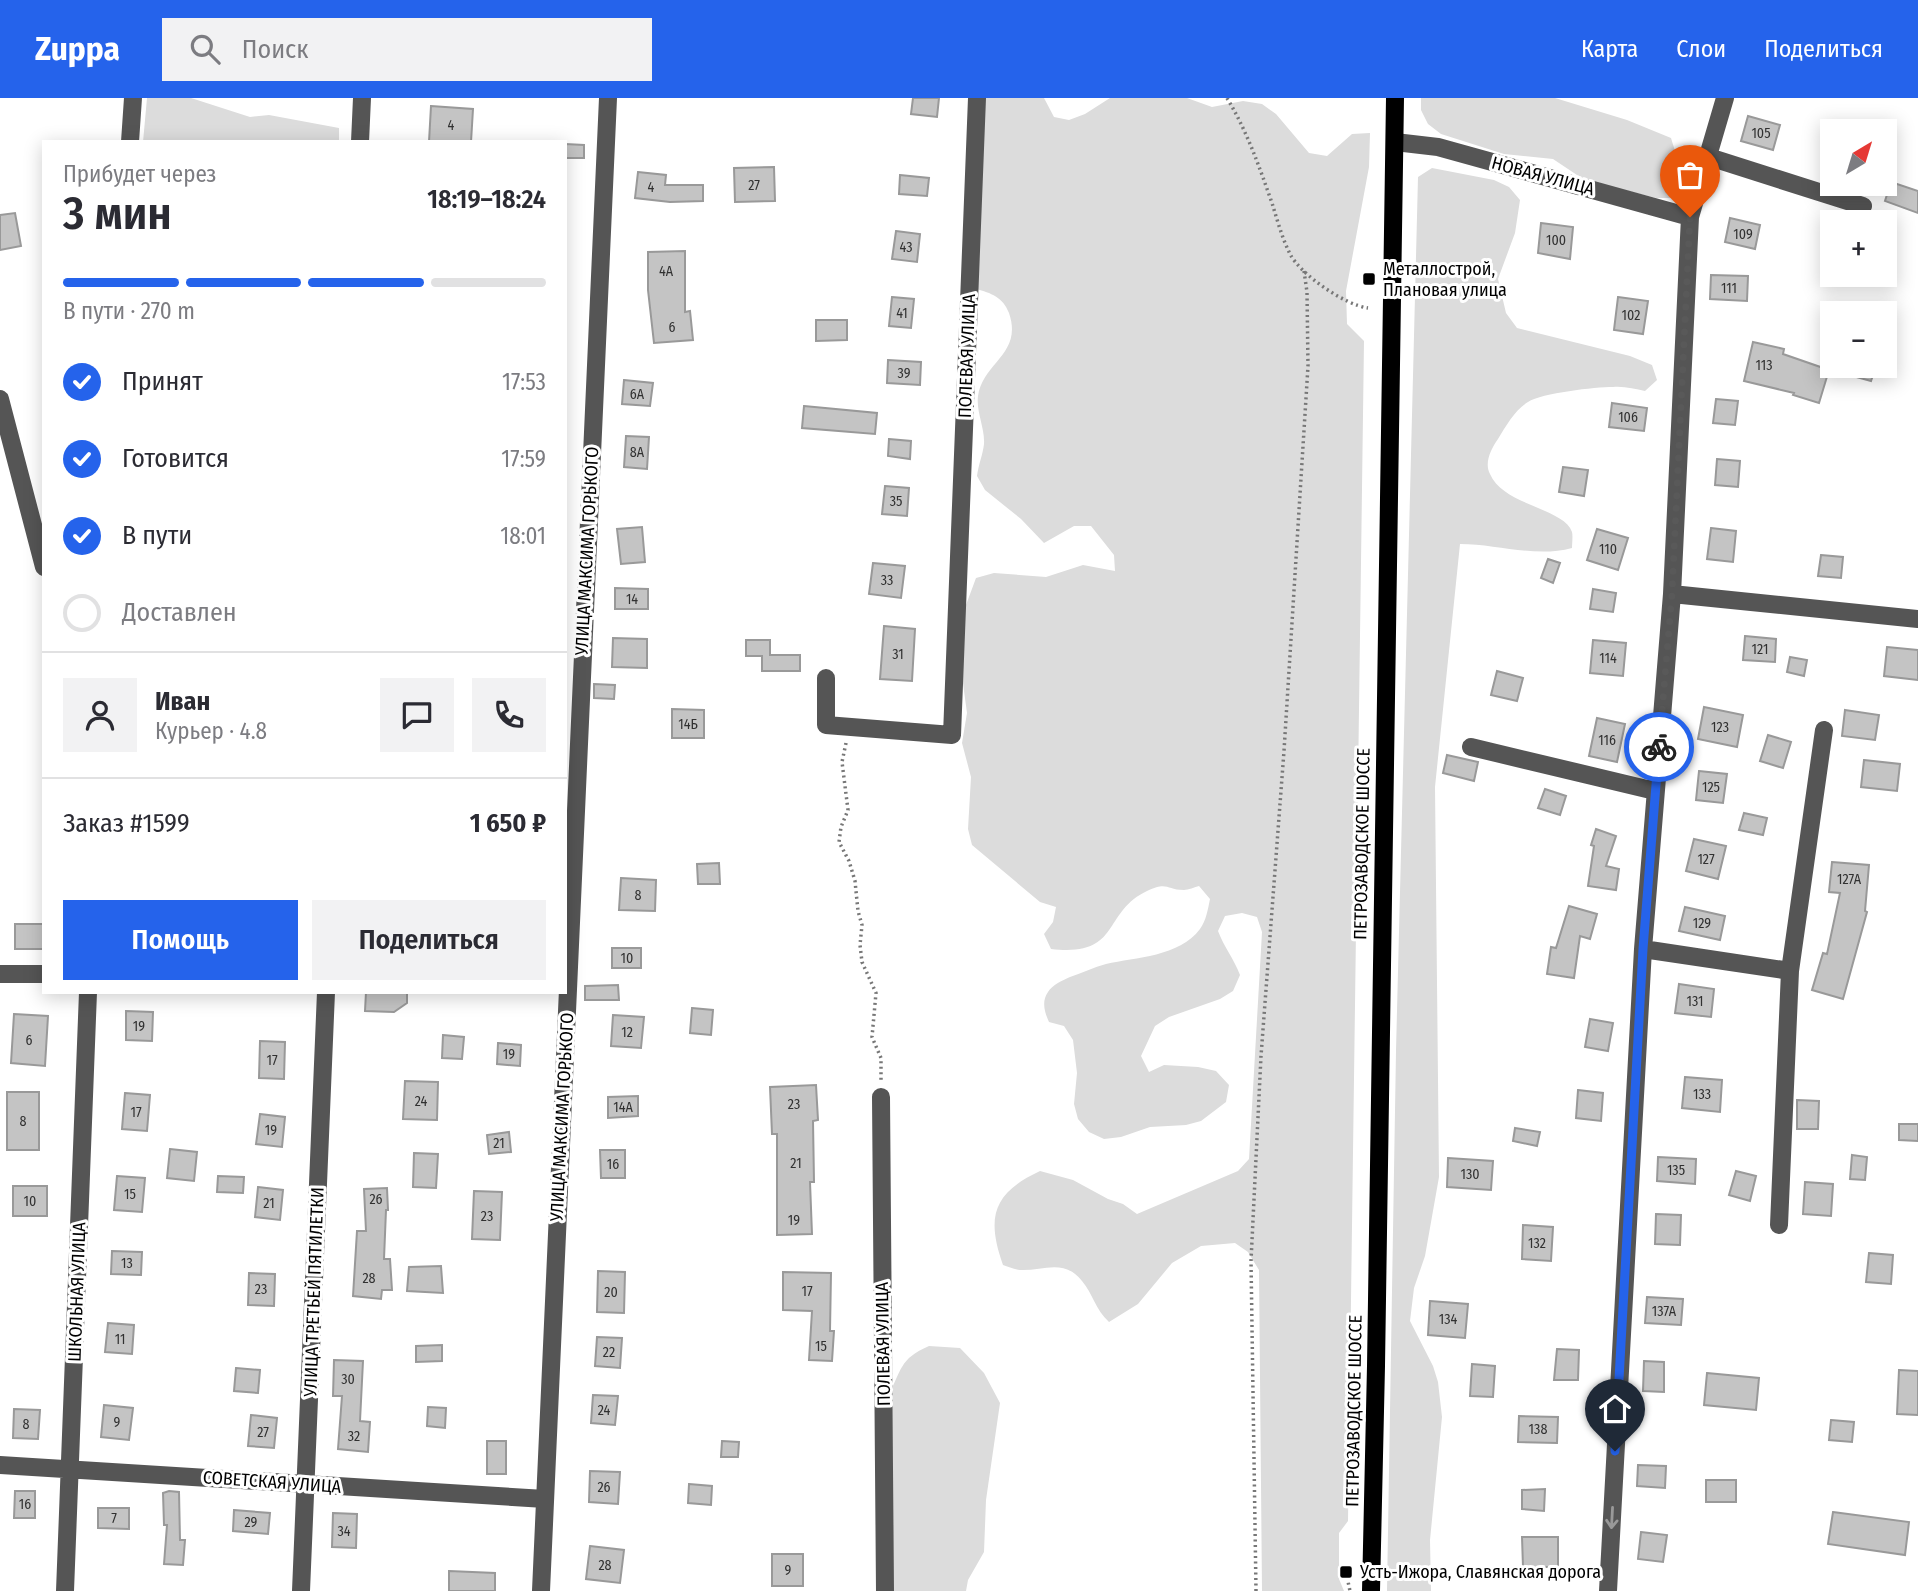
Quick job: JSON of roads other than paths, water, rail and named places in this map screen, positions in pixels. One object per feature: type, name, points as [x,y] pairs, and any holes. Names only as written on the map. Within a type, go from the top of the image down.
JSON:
[{"type":"main road","name":"ПЕТРОЗАВОДСКОЕ ШОССЕ","points":[[1371,1591],[1395,98]]},
{"type":"street","points":[[130,140],[133,98]]},
{"type":"street","points":[[360,140],[362,98]]},
{"type":"street","name":"УЛИЦА МАКСИМА ГОРЬКОГО","points":[[541,1591],[608,98]]},
{"type":"street","name":"ПОЛЕВАЯ УЛИЦА","points":[[826,678],[826,725],[952,735],[977,98]]},
{"type":"street","points":[[1608,1591],[1643,949],[1672,594],[1690,217],[1725,98]]},
{"type":"street","name":"НОВАЯ УЛИЦА","points":[[1395,142],[1438,148],[1690,217]]},
{"type":"street","points":[[1709,157],[1863,206]]},
{"type":"street","points":[[0,399],[42,559]]},
{"type":"street","points":[[1672,594],[1918,619]]},
{"type":"street","points":[[1779,1225],[1790,971],[1824,730]]},
{"type":"street","points":[[1471,747],[1655,791]]},
{"type":"street","points":[[1643,949],[1790,971]]},
{"type":"street","points":[[0,974],[42,974]]},
{"type":"street","name":"ШКОЛЬНАЯ УЛИЦА","points":[[65,1591],[88,994]]},
{"type":"street","name":"УЛИЦА ТРЕТЬЕЙ ПЯТИЛЕТКИ","points":[[302,1591],[326,994]]},
{"type":"street","name":"ПОЛЕВАЯ УЛИЦА","points":[[881,1097],[885,1591]]},
{"type":"street","name":"СОВЕТСКАЯ УЛИЦА","points":[[0,1465],[545,1499]]},
{"type":"place","name":"Металлострой, Плановая улица","points":[[1369,279]]},
{"type":"place","name":"Усть-Ижора, Славянская дорога","points":[[1346,1572]]}]
